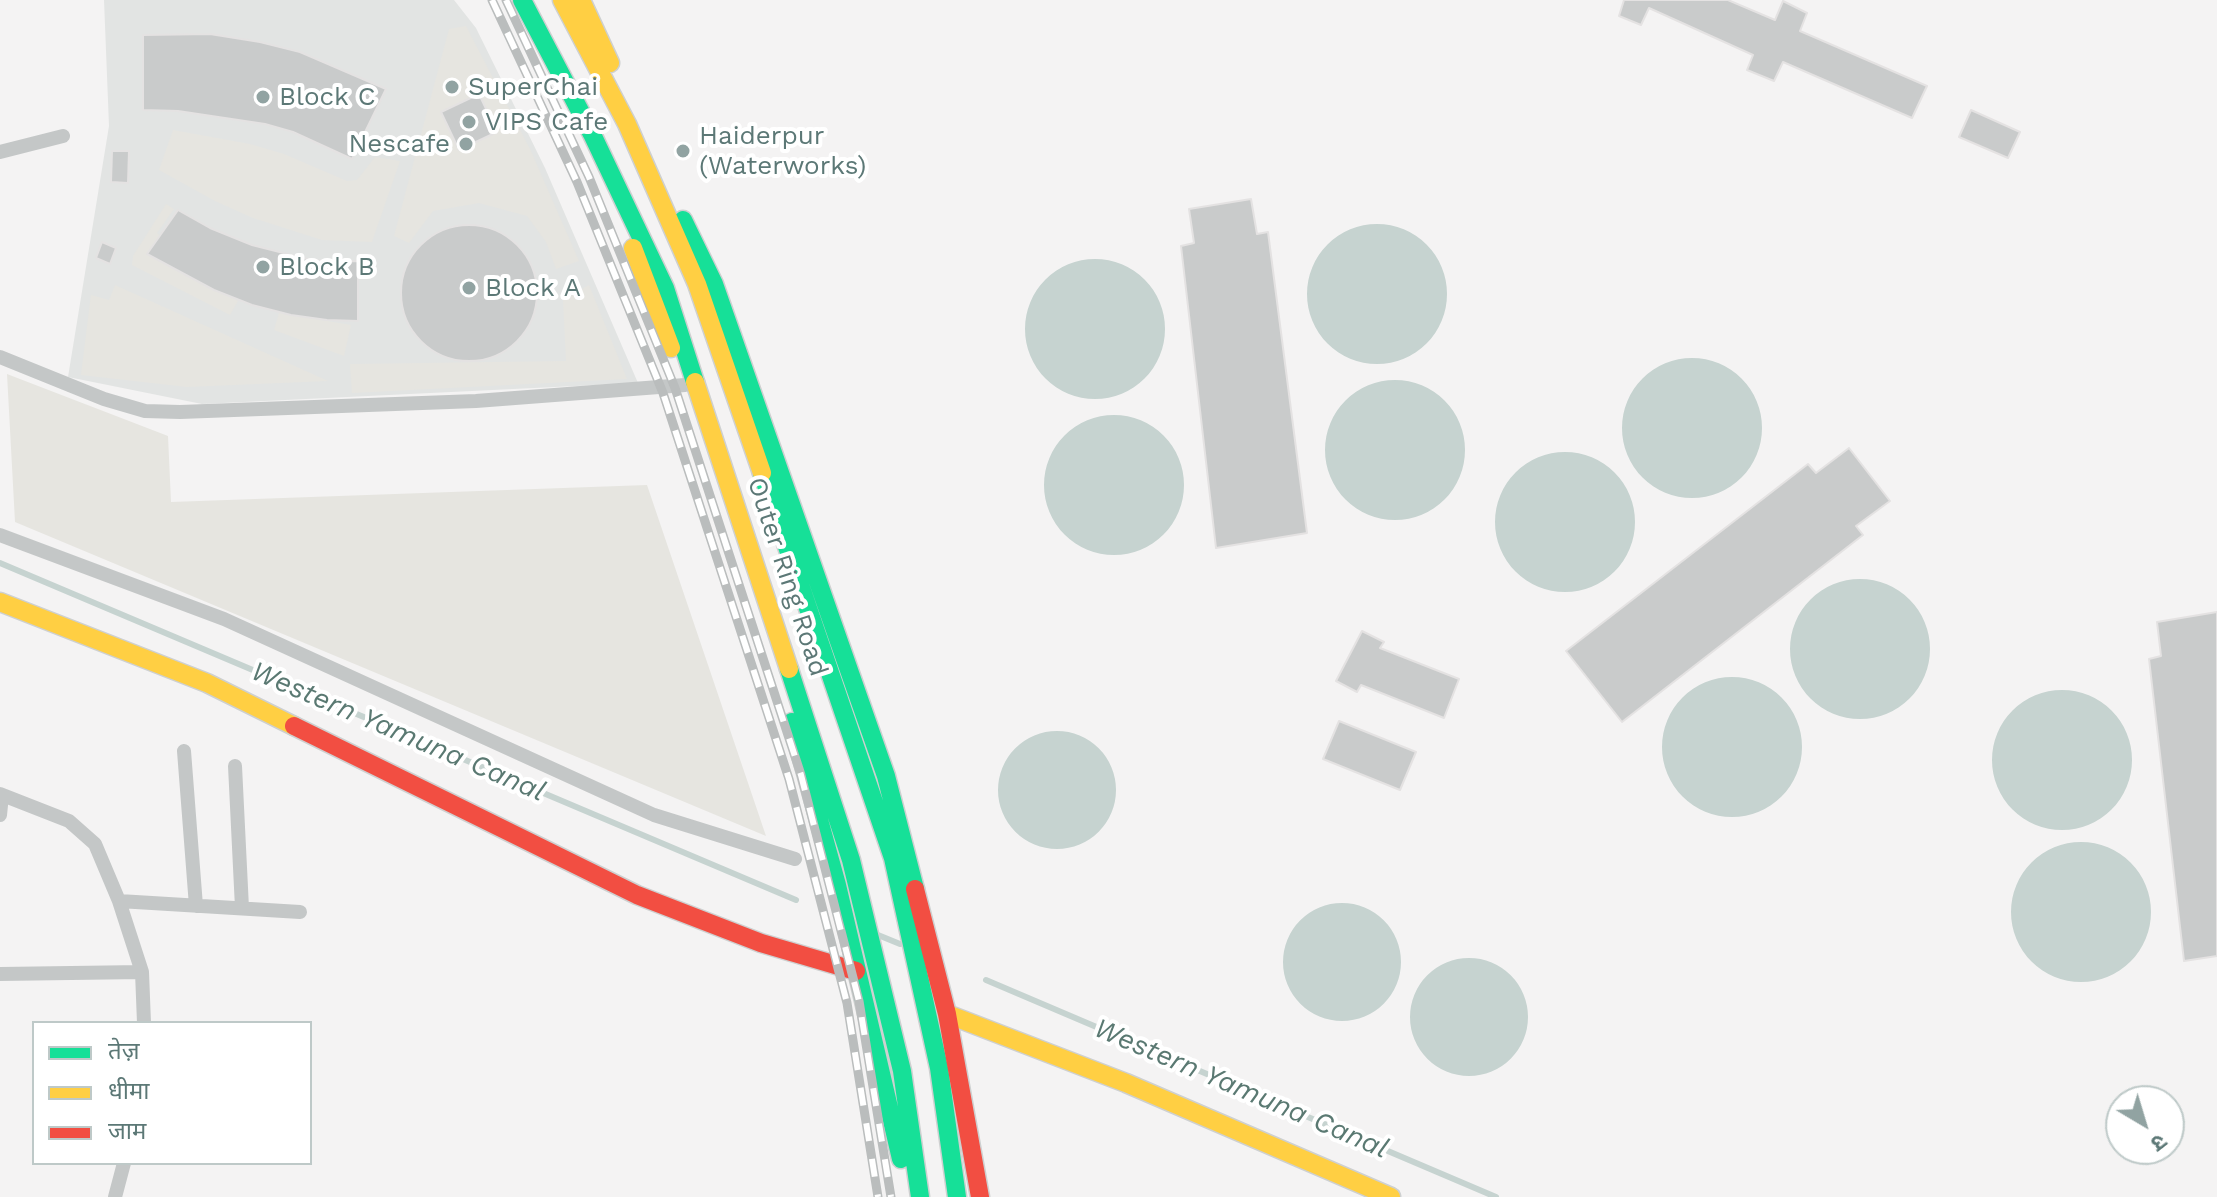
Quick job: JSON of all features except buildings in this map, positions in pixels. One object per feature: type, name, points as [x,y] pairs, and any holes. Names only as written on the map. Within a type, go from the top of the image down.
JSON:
[{"type":"main road","name":"Outer Ring Road","points":[[513,0],[572,113],[633,246],[702,428],[800,747],[837,885],[895,1125],[908,1197]]},
{"type":"main road","name":"Outer Ring Road","points":[[522,0],[639,232],[665,288],[680,333],[851,860],[902,1071],[920,1197]]},
{"type":"main road","name":"Outer Ring Road","points":[[562,0],[627,124],[697,284],[893,858],[939,1068],[957,1197]]},
{"type":"main road","name":"Outer Ring Road","points":[[581,0],[714,284],[886,776],[947,1014],[980,1197]]},
{"type":"main road","points":[[0,602],[207,683],[637,895],[761,943],[856,971]]},
{"type":"main road","points":[[947,1014],[1126,1083],[1391,1197]]},
{"type":"street","points":[[0,152],[63,136]]},
{"type":"street","points":[[0,357],[104,399],[145,411],[476,401],[685,385]]},
{"type":"street","points":[[0,535],[224,619],[654,815],[795,859]]},
{"type":"street","points":[[184,751],[196,906]]},
{"type":"street","points":[[235,766],[242,908]]},
{"type":"street","points":[[0,815],[1,795],[69,821],[95,844],[119,901],[142,972],[144,1021]]},
{"type":"street","points":[[119,901],[300,912]]},
{"type":"street","points":[[0,974],[142,972]]},
{"type":"street","points":[[115,1197],[123,1165]]},
{"type":"shaded area","points":[[104,0],[454,0],[476,28],[545,168],[638,383],[202,404],[68,377],[109,126]]},
{"type":"shaded area","points":[[466,26],[530,149],[579,261],[556,269],[546,242],[527,216],[479,203],[433,211],[409,243],[394,236],[449,29]]},
{"type":"shaded area","points":[[173,130],[250,144],[284,154],[347,181],[357,180],[375,157],[400,161],[372,242],[322,240],[253,218],[159,170]]},
{"type":"shaded area","points":[[166,204],[174,209],[157,233],[164,239],[153,257],[238,301],[230,315],[132,265],[133,256]]},
{"type":"shaded area","points":[[1377,224],[1404,230],[1426,245],[1441,267],[1447,294],[1441,321],[1426,343],[1404,358],[1377,364],[1350,358],[1328,343],[1313,321],[1307,294],[1313,267],[1328,245],[1350,230]]},
{"type":"shaded area","points":[[1095,259],[1122,265],[1144,280],[1159,302],[1165,329],[1159,356],[1144,378],[1122,393],[1095,399],[1068,393],[1046,378],[1031,356],[1025,329],[1031,302],[1046,280],[1068,265]]},
{"type":"shaded area","points":[[115,285],[328,381],[187,387],[81,375],[91,295],[109,300]]},
{"type":"shaded area","points":[[589,285],[627,379],[352,393],[350,364],[566,361],[563,300]]},
{"type":"shaded area","points":[[279,313],[351,325],[344,356],[274,330]]},
{"type":"shaded area","points":[[1692,358],[1719,364],[1741,379],[1756,401],[1762,428],[1756,455],[1741,477],[1719,492],[1692,498],[1665,492],[1643,477],[1628,455],[1622,428],[1628,401],[1643,379],[1665,364]]},
{"type":"shaded area","points":[[7,374],[168,436],[171,502],[647,485],[766,836],[15,522]]},
{"type":"shaded area","points":[[1395,380],[1422,386],[1444,401],[1459,423],[1465,450],[1459,477],[1444,499],[1422,514],[1395,520],[1368,514],[1346,499],[1331,477],[1325,450],[1331,423],[1346,401],[1368,386]]},
{"type":"shaded area","points":[[1114,415],[1141,421],[1163,436],[1178,458],[1184,485],[1178,512],[1163,534],[1141,549],[1114,555],[1087,549],[1065,534],[1050,512],[1044,485],[1050,458],[1065,436],[1087,421]]},
{"type":"shaded area","points":[[1565,452],[1592,458],[1614,473],[1629,495],[1635,522],[1629,549],[1614,571],[1592,586],[1565,592],[1538,586],[1516,571],[1501,549],[1495,522],[1501,495],[1516,473],[1538,458]]},
{"type":"shaded area","points":[[1860,579],[1887,585],[1909,600],[1924,622],[1930,649],[1924,676],[1909,698],[1887,713],[1860,719],[1833,713],[1811,698],[1796,676],[1790,649],[1796,622],[1811,600],[1833,585]]},
{"type":"shaded area","points":[[1732,677],[1759,683],[1781,698],[1796,720],[1802,747],[1796,774],[1781,796],[1759,811],[1732,817],[1705,811],[1683,796],[1668,774],[1662,747],[1668,720],[1683,698],[1705,683]]},
{"type":"shaded area","points":[[2062,690],[2089,696],[2111,711],[2126,733],[2132,760],[2126,787],[2111,809],[2089,824],[2062,830],[2035,824],[2013,809],[1998,787],[1992,760],[1998,733],[2013,711],[2035,696]]},
{"type":"shaded area","points":[[1057,731],[1080,736],[1099,748],[1111,767],[1116,790],[1111,813],[1099,832],[1080,844],[1057,849],[1034,844],[1015,832],[1003,813],[998,790],[1003,767],[1015,748],[1034,736]]},
{"type":"shaded area","points":[[2081,842],[2108,848],[2130,863],[2145,885],[2151,912],[2145,939],[2130,961],[2108,976],[2081,982],[2054,976],[2032,961],[2017,939],[2011,912],[2017,885],[2032,863],[2054,848]]},
{"type":"shaded area","points":[[1342,903],[1365,908],[1384,920],[1396,939],[1401,962],[1396,985],[1384,1004],[1365,1016],[1342,1021],[1319,1016],[1300,1004],[1288,985],[1283,962],[1288,939],[1300,920],[1319,908]]},
{"type":"shaded area","points":[[1469,958],[1492,963],[1511,975],[1523,994],[1528,1017],[1523,1040],[1511,1059],[1492,1071],[1469,1076],[1446,1071],[1427,1059],[1415,1040],[1410,1017],[1415,994],[1427,975],[1446,963]]},
{"type":"waterway","name":"Western Yamuna Canal","points":[[0,563],[796,900]]},
{"type":"waterway","name":"Western Yamuna Canal","points":[[878,935],[900,944]]},
{"type":"waterway","name":"Western Yamuna Canal","points":[[986,980],[1496,1197]]},
{"type":"railway","points":[[492,0],[577,182],[663,393],[789,779],[847,1003],[878,1197]]},
{"type":"railway","points":[[506,0],[589,177],[675,388],[801,775],[859,1001],[891,1197]]},
{"type":"traffic: fast","points":[[522,0],[592,134],[665,288],[695,382]]},
{"type":"traffic: fast","points":[[683,220],[714,284],[886,776],[915,889]]},
{"type":"traffic: fast","points":[[762,473],[893,858],[939,1068],[957,1197]]},
{"type":"traffic: fast","points":[[789,669],[851,860],[902,1071],[920,1197]]},
{"type":"traffic: fast","points":[[792,722],[837,885],[901,1159]]},
{"type":"traffic: slow","points":[[562,0],[627,124],[697,284],[762,473]]},
{"type":"traffic: slow","points":[[581,0],[610,63]]},
{"type":"traffic: slow","points":[[633,248],[671,348]]},
{"type":"traffic: slow","points":[[695,382],[789,669]]},
{"type":"traffic: slow","points":[[0,602],[207,683],[294,726]]},
{"type":"traffic: slow","points":[[947,1014],[1126,1083],[1391,1197]]},
{"type":"traffic: jam","points":[[294,726],[637,895],[761,943],[856,971]]},
{"type":"traffic: jam","points":[[915,889],[947,1014],[980,1197]]},
{"type":"place","name":"SuperChai","points":[[452,87]]},
{"type":"place","name":"Block C","points":[[263,97]]},
{"type":"place","name":"VIPS Cafe","points":[[469,122]]},
{"type":"place","name":"Nescafe","points":[[466,144]]},
{"type":"place","name":"Haiderpur (Waterworks)","points":[[683,151]]},
{"type":"place","name":"Block B","points":[[263,267]]},
{"type":"place","name":"Block A","points":[[469,288]]}]
